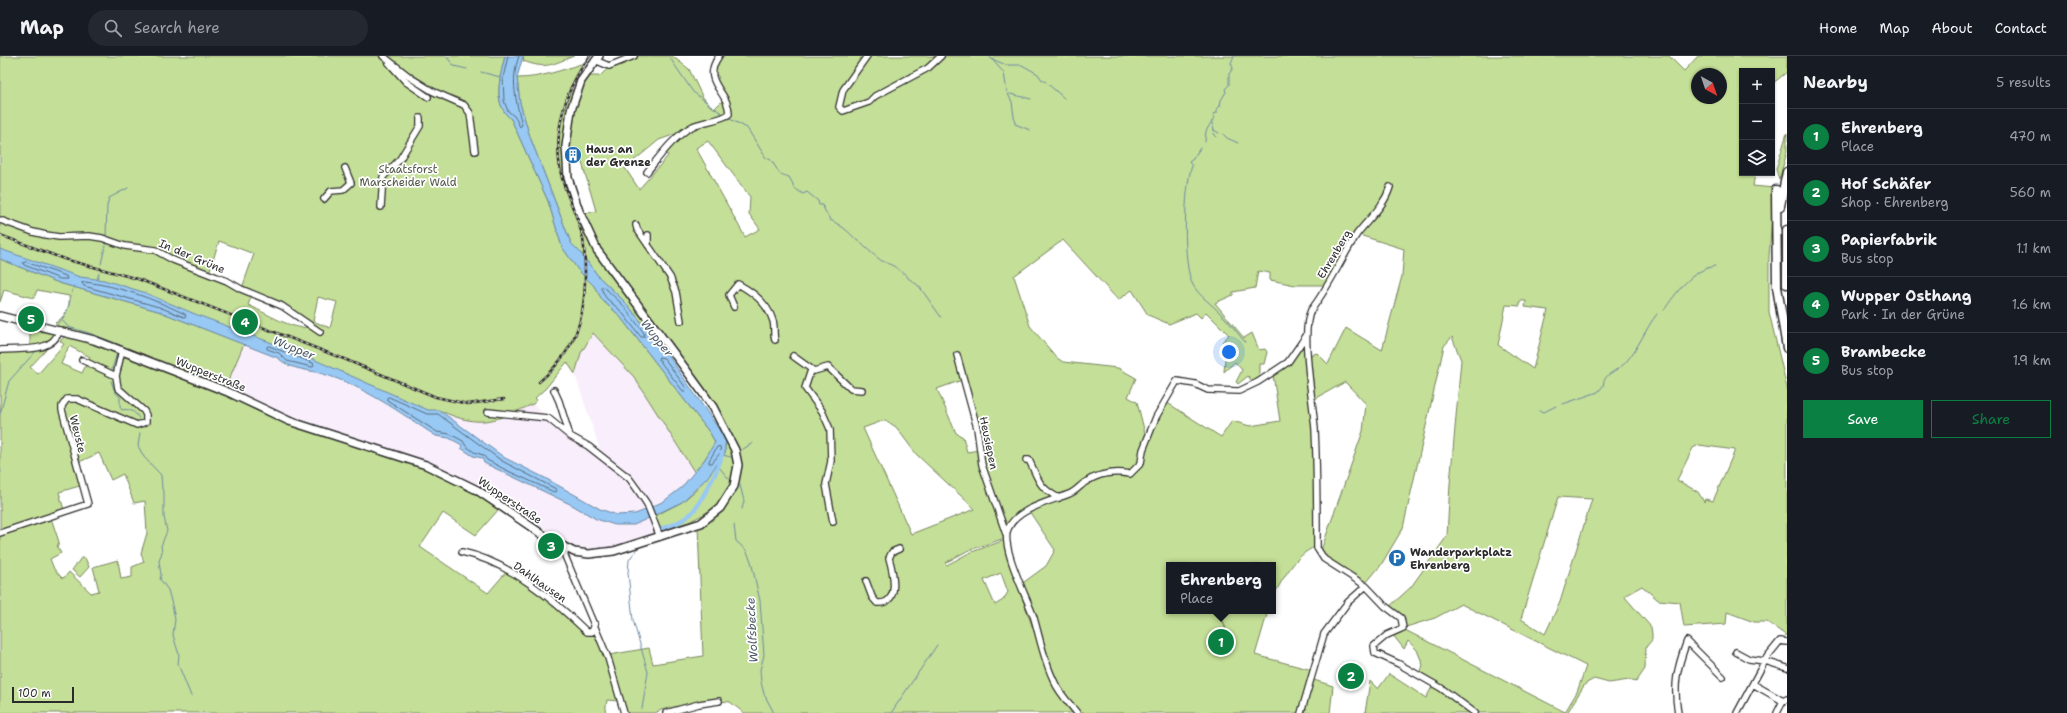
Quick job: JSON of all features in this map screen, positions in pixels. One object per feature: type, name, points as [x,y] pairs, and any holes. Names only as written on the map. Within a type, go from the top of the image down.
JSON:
[{"type":"highway","points":[[1777,224],[1787,172]]},
{"type":"highway","points":[[1776,190],[1777,287],[1787,348]]},
{"type":"highway","points":[[1787,230],[1787,284]]},
{"type":"main road","name":"Wupperstraße","points":[[0,316],[60,330],[94,340],[228,392],[289,421],[406,458],[447,474],[487,496],[564,548],[581,553],[602,553],[660,537],[701,523],[720,508],[736,480],[738,465],[732,441],[713,408],[664,338],[594,246],[570,186],[566,162],[567,132],[571,110],[581,82],[597,58]]},
{"type":"street","points":[[383,56],[411,78],[432,91],[464,105],[470,114],[475,151]]},
{"type":"street","points":[[597,58],[606,66],[634,56]]},
{"type":"street","points":[[646,172],[685,131],[702,122],[725,117],[729,114],[726,98],[713,80],[713,69],[719,56]]},
{"type":"street","points":[[867,56],[843,90],[839,107],[843,111],[869,102],[875,96],[928,68],[941,56]]},
{"type":"street","points":[[389,61],[389,64],[395,71],[420,94],[428,98]]},
{"type":"street","points":[[381,207],[384,177],[400,159],[420,126],[420,118]]},
{"type":"street","points":[[324,199],[331,191],[343,190],[351,183],[345,168]]},
{"type":"street","name":"Ehrenberg","points":[[1390,187],[1379,210],[1358,234],[1311,310],[1307,320],[1306,336],[1315,427],[1317,548],[1324,559],[1366,586],[1385,606],[1401,618],[1403,625],[1400,629],[1377,642],[1374,646],[1375,653],[1399,664],[1441,688],[1475,713]]},
{"type":"street","name":"In der Grüne","points":[[0,220],[40,234],[59,237],[89,236],[102,238],[124,246],[155,250],[173,260],[227,281],[241,289],[282,306],[320,332]]},
{"type":"street","points":[[636,225],[637,229],[658,258],[676,290],[681,321]]},
{"type":"street","points":[[648,235],[648,245]]},
{"type":"street","points":[[734,307],[729,294],[738,284],[750,290],[766,307],[773,320],[775,340]]},
{"type":"street","points":[[0,350],[48,346],[55,341],[60,330]]},
{"type":"street","name":"Ehrenberg","points":[[1006,534],[1015,518],[1025,512],[1072,493],[1086,482],[1103,474],[1116,472],[1130,474],[1138,468],[1141,463],[1143,450],[1156,417],[1177,381],[1195,384],[1208,390],[1239,391],[1258,382],[1288,362],[1306,336]]},
{"type":"street","points":[[82,360],[116,376],[122,350]]},
{"type":"street","points":[[793,356],[814,371],[828,367],[851,389],[862,390]]},
{"type":"street","name":"Heusiepen","points":[[957,356],[976,428],[982,465],[1006,534]]},
{"type":"street","points":[[811,370],[805,388],[826,419],[831,435],[831,461],[826,484],[833,522]]},
{"type":"street","name":"Weuste","points":[[0,533],[88,504],[78,474],[62,406],[67,399],[72,397],[137,425],[144,424],[147,419],[146,415],[121,392],[118,388],[116,376]]},
{"type":"street","points":[[554,390],[570,436]]},
{"type":"street","points":[[488,412],[548,418],[570,436],[588,446],[629,478],[647,504],[660,537]]},
{"type":"street","points":[[1026,460],[1029,460],[1044,488],[1049,493],[1059,498]]},
{"type":"street","points":[[1006,534],[1019,583],[1034,618],[1053,680],[1059,692],[1077,713]]},
{"type":"street","name":"Dahlhausen","points":[[564,548],[564,556],[595,624],[608,658],[624,713]]},
{"type":"street","points":[[866,580],[872,597],[877,603],[882,603],[890,598],[894,590],[889,558],[892,552],[899,549]]},
{"type":"street","name":"Dahlhausen","points":[[462,552],[480,556],[532,586],[573,618],[587,632],[592,632],[595,624]]},
{"type":"street","points":[[1301,713],[1324,634],[1348,602],[1366,586]]},
{"type":"street","points":[[1678,713],[1676,678],[1678,666],[1687,641],[1723,677]]},
{"type":"street","points":[[1737,713],[1765,660],[1780,641],[1787,642]]},
{"type":"street","points":[[1736,652],[1749,659],[1765,660],[1787,668]]},
{"type":"street","points":[[1753,684],[1785,700],[1777,713]]},
{"type":"street","points":[[666,713],[698,704],[719,701]]},
{"type":"shaded area","points":[[592,332],[634,377],[695,473],[681,488],[664,501],[646,509],[656,533],[611,548],[583,550],[562,542],[502,501],[487,493],[300,422],[225,389],[243,346],[246,345],[278,358],[285,365],[324,374],[369,394],[433,434],[439,410],[487,422],[501,419],[533,404],[569,437],[601,453],[575,374],[581,353]]},
{"type":"green space","name":"Staatsforst Marscheider Wald","points":[[0,56],[505,56],[499,90],[501,106],[511,119],[548,201],[562,247],[579,271],[594,286],[603,301],[618,314],[710,433],[715,442],[695,473],[634,377],[593,333],[581,353],[575,374],[567,362],[546,388],[535,398],[537,400],[533,404],[509,415],[488,421],[467,420],[441,411],[439,423],[373,386],[0,254]],"holes":[[[219,241],[254,254],[242,288],[209,273]],[[252,295],[281,306],[310,326],[304,328],[297,327],[248,305]],[[318,297],[337,302],[330,328],[313,321]]]},
{"type":"green space","points":[[524,56],[574,56],[549,65],[538,65],[523,61]]},
{"type":"green space","points":[[639,56],[672,56],[689,69],[702,96],[710,106],[715,108],[724,99],[728,113],[724,117],[715,118],[716,120],[727,117],[730,113],[726,97],[714,80],[717,80],[719,77],[714,73],[714,68],[722,56],[1669,56],[1684,71],[1698,56],[1787,56],[1787,72],[1775,82],[1775,68],[1739,68],[1739,176],[1755,176],[1753,186],[1774,188],[1769,257],[1769,312],[1787,388],[1787,636],[1767,622],[1754,622],[1727,612],[1726,624],[1684,627],[1680,602],[1658,600],[1642,586],[1624,596],[1651,627],[1652,634],[1652,640],[1646,647],[1645,669],[1636,682],[1629,680],[1609,683],[1594,679],[1585,684],[1567,713],[1478,713],[1446,688],[1420,674],[1423,665],[1417,650],[1408,641],[1404,649],[1392,634],[1405,630],[1565,712],[1577,692],[1586,666],[1461,604],[1435,618],[1406,627],[1402,616],[1389,607],[1411,587],[1447,536],[1461,360],[1452,337],[1444,346],[1403,528],[1381,565],[1366,583],[1324,558],[1320,553],[1363,431],[1366,404],[1345,382],[1315,399],[1310,355],[1317,353],[1328,364],[1346,328],[1382,350],[1402,276],[1404,249],[1356,234],[1325,285],[1295,285],[1270,280],[1270,273],[1258,271],[1255,288],[1233,292],[1233,295],[1215,303],[1244,338],[1252,333],[1259,350],[1265,349],[1267,352],[1264,364],[1259,364],[1259,379],[1254,384],[1248,376],[1238,384],[1236,382],[1242,370],[1235,362],[1224,372],[1226,347],[1222,342],[1229,335],[1206,312],[1201,318],[1196,313],[1169,324],[1148,315],[1132,290],[1118,300],[1063,240],[1014,276],[1030,326],[1057,358],[1063,362],[1118,368],[1136,378],[1128,397],[1137,402],[1146,437],[1166,402],[1221,437],[1232,421],[1250,426],[1280,421],[1273,375],[1291,363],[1302,345],[1305,346],[1316,465],[1315,547],[1308,550],[1296,561],[1290,568],[1276,592],[1276,562],[1166,562],[1166,614],[1220,614],[1233,650],[1221,614],[1267,614],[1255,655],[1312,670],[1311,679],[1333,686],[1330,713],[744,713],[730,702],[718,700],[704,702],[704,700],[661,710],[655,713],[627,713],[609,655],[649,648],[653,664],[703,656],[698,527],[713,518],[708,512],[689,522],[660,530],[655,516],[682,502],[696,490],[725,453],[725,444],[728,442],[724,436],[728,432],[670,348],[662,353],[649,336],[649,332],[626,303],[599,277],[571,243],[530,137],[520,103],[517,78],[543,75],[584,63],[569,89],[577,91],[589,76],[600,76],[609,67]],"holes":[[[684,131],[665,151],[668,156],[639,189],[625,168],[659,140]],[[708,141],[750,197],[749,214],[760,229],[745,237],[696,148]],[[568,149],[578,149],[596,211],[583,214],[570,177]],[[1520,301],[1526,301],[1525,307],[1548,310],[1533,369],[1498,345],[1506,305],[1520,306]],[[962,380],[977,430],[979,450],[967,452],[963,437],[956,433],[937,389]],[[885,420],[896,427],[916,454],[975,509],[911,534],[863,428]],[[1699,445],[1735,450],[1713,501],[1705,499],[1704,502],[1698,492],[1677,480],[1693,448]],[[1063,497],[1029,511],[1055,550],[1046,566],[1020,585],[1036,618],[1041,637],[1036,637],[1018,586],[1005,540],[969,553],[947,565],[945,563],[967,551],[1005,538],[1006,530],[1011,522],[1026,510]],[[1558,497],[1592,499],[1560,602],[1545,634],[1521,619]],[[1001,573],[1008,592],[1003,600],[995,605],[984,580]]]},
{"type":"green space","points":[[1787,133],[1787,152],[1779,180],[1776,169]]},
{"type":"green space","points":[[0,259],[59,283],[158,311],[246,345],[243,346],[225,389],[63,329],[55,323],[66,312],[69,304],[69,296],[37,290],[34,298],[4,290],[0,302]]},
{"type":"green space","points":[[30,329],[53,334],[55,339],[30,346]]},
{"type":"green space","points":[[65,336],[93,342],[240,401],[424,468],[465,486],[500,508],[476,535],[443,513],[420,547],[488,593],[507,571],[533,587],[587,633],[599,636],[618,701],[607,700],[605,713],[0,713],[0,353],[46,350],[30,367],[38,374],[64,344],[60,341]],"holes":[[[69,346],[90,357],[82,373],[61,364]],[[99,453],[111,480],[123,474],[134,503],[145,501],[147,533],[141,553],[144,562],[132,567],[132,577],[121,579],[118,560],[93,567],[99,591],[91,593],[69,572],[62,578],[54,569],[50,559],[61,553],[57,547],[59,542],[50,515],[64,510],[59,492],[83,485],[77,463]]]},
{"type":"green space","points":[[81,558],[85,558],[89,567],[80,577],[72,570]]},
{"type":"green space","points":[[1389,674],[1426,698],[1433,685],[1472,713],[1365,713],[1370,681],[1378,689]]},
{"type":"water","points":[[505,56],[523,56],[517,78],[520,103],[530,137],[571,243],[599,277],[626,303],[649,332],[649,336],[662,353],[665,351],[728,442],[725,444],[725,453],[707,478],[682,502],[634,525],[615,525],[596,519],[572,505],[484,463],[482,458],[473,456],[461,448],[462,445],[449,438],[436,436],[381,401],[338,379],[293,367],[278,358],[158,311],[59,283],[0,259],[0,249],[80,277],[104,280],[143,292],[195,314],[304,355],[428,410],[439,410],[505,458],[545,478],[600,509],[617,515],[635,514],[643,511],[664,501],[681,488],[705,459],[715,442],[710,433],[618,314],[603,301],[594,286],[578,270],[562,247],[548,201],[511,119],[501,106],[499,90]]},
{"type":"waterway","points":[[446,56],[454,66],[467,69]]},
{"type":"waterway","points":[[989,56],[1004,73],[1007,92],[1012,102],[1015,124],[1030,130]]},
{"type":"waterway","points":[[1205,142],[1206,131],[1214,118],[1213,114],[1217,113],[1217,109],[1220,106],[1221,100],[1226,92],[1225,89],[1229,85],[1229,74],[1233,68],[1231,63],[1234,56]]},
{"type":"waterway","points":[[670,58],[693,92],[724,115]]},
{"type":"waterway","points":[[992,59],[1006,65],[1022,65],[1038,74],[1042,80],[1046,82]]},
{"type":"waterway","points":[[481,72],[500,77]]},
{"type":"waterway","points":[[1049,85],[1064,98]]},
{"type":"waterway","points":[[1010,94],[1031,99]]},
{"type":"waterway","points":[[728,118],[747,128],[766,158],[771,160],[780,174],[789,177],[793,187],[803,194],[807,192],[818,201],[819,205],[822,205],[830,220],[844,228],[880,260],[896,267],[919,286],[941,317]]},
{"type":"waterway","points":[[1212,123],[1214,130],[1219,133]]},
{"type":"waterway","points":[[1214,130],[1213,134],[1216,137]]},
{"type":"waterway","points":[[1223,134],[1227,138],[1238,143]]},
{"type":"waterway","points":[[1200,148],[1193,159],[1189,162],[1192,166],[1187,190],[1185,226],[1189,276],[1199,293],[1224,317],[1245,342]]},
{"type":"waterway","points":[[106,237],[107,206],[109,198],[128,188]]},
{"type":"waterway","points":[[101,264],[106,243]]},
{"type":"waterway","points":[[1664,310],[1685,283],[1706,268],[1715,266]]},
{"type":"waterway","points":[[97,280],[99,273]]},
{"type":"waterway","points":[[58,323],[65,316],[74,286]]},
{"type":"waterway","points":[[1563,404],[1598,392],[1603,386],[1608,375],[1622,366],[1630,357],[1657,314]]},
{"type":"waterway","points":[[62,320],[68,327],[120,345]]},
{"type":"waterway","points":[[0,414],[9,381],[36,351]]},
{"type":"waterway","points":[[112,369],[117,353]]},
{"type":"waterway","points":[[111,381],[115,392],[120,397],[120,407],[122,410],[132,411],[139,418]]},
{"type":"waterway","points":[[1539,411],[1544,412],[1556,406]]},
{"type":"waterway","points":[[140,433],[138,446],[144,457],[161,475],[162,489],[164,492],[164,517],[167,531],[161,546],[162,552],[159,561],[161,575],[160,579],[168,590],[172,605],[175,619],[173,635],[179,655],[178,664],[191,696]]},
{"type":"waterway","points":[[740,451],[753,443]]},
{"type":"waterway","points":[[660,529],[679,522],[691,514],[696,508],[715,473],[722,453]]},
{"type":"waterway","points":[[722,455],[731,457]]},
{"type":"waterway","points":[[719,467],[729,479]]},
{"type":"waterway","points":[[0,468],[1,472]]},
{"type":"waterway","points":[[740,485],[744,501],[742,509]]},
{"type":"waterway","name":"Wolfsbecke","points":[[734,525],[736,541],[746,550],[751,561],[760,601],[764,655],[760,670],[761,682],[764,694],[774,713]]},
{"type":"waterway","points":[[637,549],[629,560],[628,573],[633,620],[648,672],[642,709]]},
{"type":"waterway","points":[[891,713],[937,645]]},
{"type":"railway","points":[[539,382],[551,371],[569,347],[580,322],[583,308],[585,276],[585,253],[583,239],[563,182],[558,149],[559,132],[566,100],[573,84],[590,56]]},
{"type":"railway","points":[[0,235],[64,259],[138,279],[344,359],[436,397],[468,404],[504,399]]},
{"type":"place","name":"Haus an der Grenze","points":[[573,155]]},
{"type":"place","name":"Brambecke","points":[[31,319]]},
{"type":"place","name":"Wupper Osthang","points":[[245,322]]},
{"type":"place","name":"Papierfabrik","points":[[551,546]]},
{"type":"place","name":"Wanderparkplatz Ehrenberg","points":[[1397,558]]},
{"type":"place","name":"Ehrenberg","points":[[1221,642]]},
{"type":"place","name":"Hof Schäfer","points":[[1351,676]]},
{"type":"water label","name":"Wupper","points":[[657,338]]},
{"type":"water label","name":"Wupper","points":[[294,348]]}]
